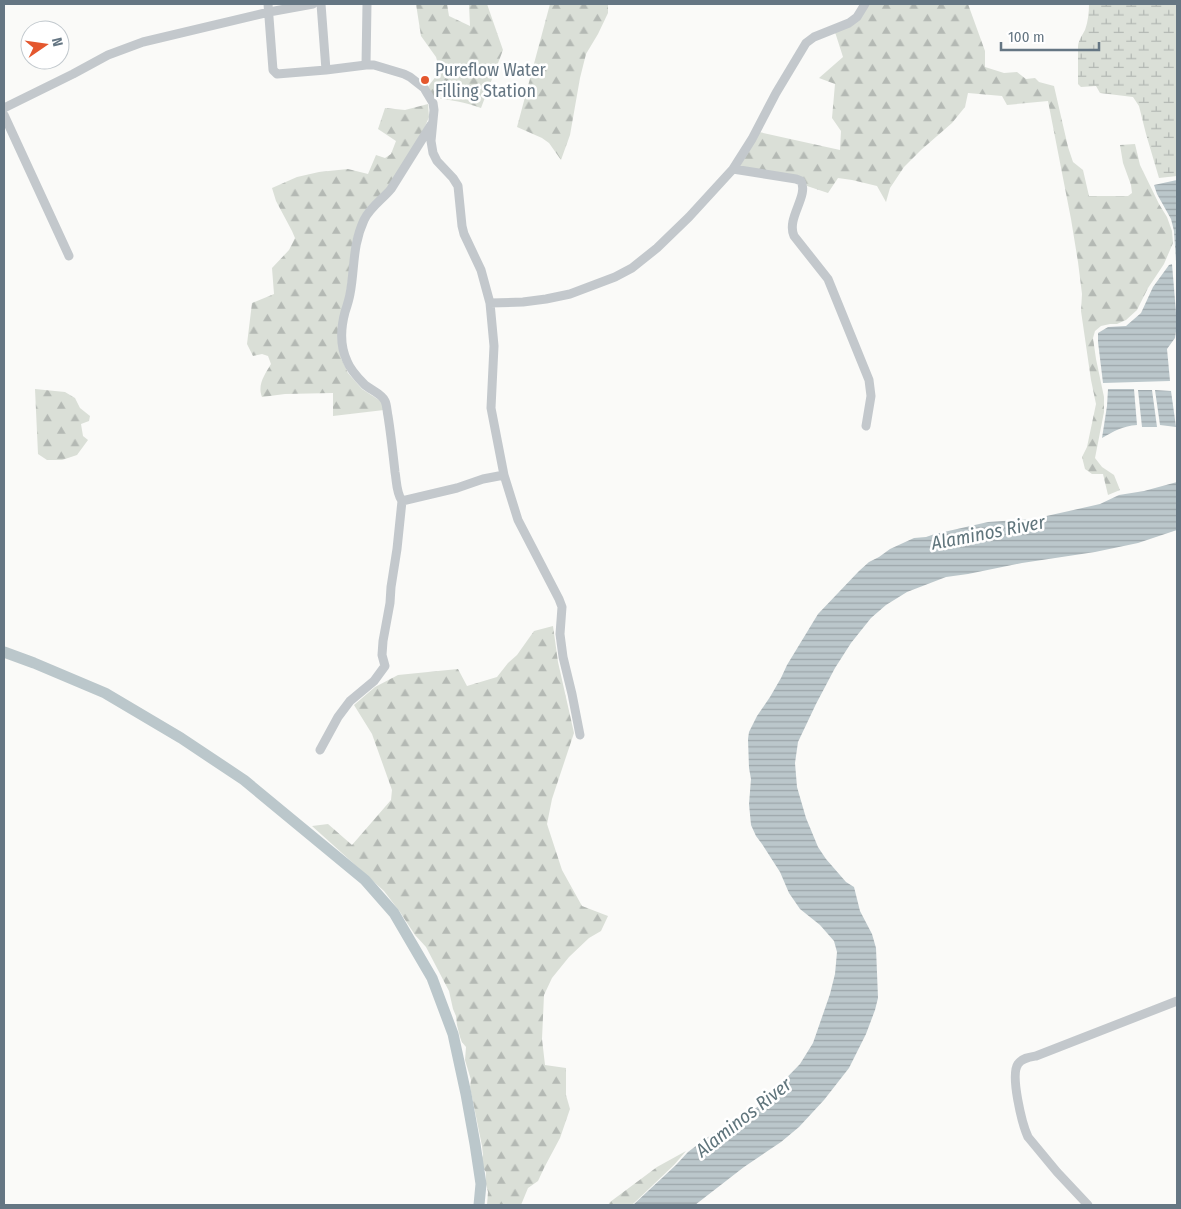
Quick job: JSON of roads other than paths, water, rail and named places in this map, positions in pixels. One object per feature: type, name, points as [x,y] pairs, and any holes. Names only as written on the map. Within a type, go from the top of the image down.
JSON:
[{"type":"street","points":[[4,108],[108,55],[143,42],[269,8],[312,4]]},
{"type":"street","points":[[321,4],[326,70]]},
{"type":"street","points":[[366,4],[366,65]]},
{"type":"street","points":[[490,303],[523,302],[570,294],[615,277],[632,268],[657,248],[689,217],[733,168],[752,139],[776,93],[806,43],[814,37],[849,23],[857,17],[865,4]]},
{"type":"street","points":[[269,8],[273,70],[277,74],[374,65],[410,77],[430,96],[433,103],[431,141],[433,153],[437,161],[454,178],[458,186],[464,234],[480,270],[490,303],[494,346],[492,408],[504,475],[518,520],[560,598],[562,607],[560,634],[563,657],[580,735]]},
{"type":"street","points":[[4,115],[69,256]]},
{"type":"street","points":[[320,750],[338,717],[350,701],[374,680],[385,666],[382,654],[383,641],[397,550],[402,501],[396,484],[386,402],[358,377],[349,365],[344,352],[342,326],[351,293],[356,242],[364,219],[370,210],[391,189],[432,123]]},
{"type":"street","points":[[733,168],[796,179],[803,184],[792,232],[828,279],[869,380],[871,396],[866,426]]},
{"type":"street","points":[[402,501],[504,475]]},
{"type":"street","points":[[1088,1205],[1057,1172],[1025,1131],[1015,1082],[1015,1072],[1018,1064],[1023,1060],[1177,1001]]},
{"type":"water","points":[[1177,180],[1177,277],[1174,231],[1171,219],[1154,185]]},
{"type":"water","points":[[1172,264],[1177,325],[1175,338],[1167,349],[1170,381],[1103,383],[1098,333],[1108,327],[1126,326],[1141,313],[1153,287],[1169,265]]},
{"type":"water","points":[[1108,389],[1134,389],[1137,425],[1127,426],[1102,438],[1107,406]]},
{"type":"water","points":[[1138,390],[1152,390],[1157,427],[1142,427]]},
{"type":"water","points":[[1155,390],[1171,391],[1176,427],[1160,425]]},
{"type":"water","name":"Alaminos River","points":[[1177,482],[1177,530],[1138,543],[1095,552],[946,577],[907,592],[886,605],[871,618],[851,643],[835,668],[798,742],[795,763],[797,787],[806,818],[818,847],[846,882],[854,887],[860,911],[872,934],[876,948],[878,998],[866,1034],[849,1068],[824,1100],[799,1127],[781,1142],[744,1167],[695,1205],[633,1205],[688,1152],[705,1139],[759,1106],[800,1064],[813,1043],[830,994],[835,974],[837,952],[834,941],[820,925],[800,909],[789,893],[780,872],[756,836],[751,825],[749,804],[751,779],[749,768],[749,732],[818,614],[869,562],[890,549],[914,538],[926,537],[988,522],[1033,519],[1100,504],[1119,495],[1144,491]]},
{"type":"waterway","points":[[4,652],[105,693],[181,738],[244,780],[365,880],[394,913],[432,978],[453,1034],[475,1144],[481,1184],[479,1205]]},
{"type":"place","name":"Pureflow Water Filling Station","points":[[425,80]]}]
